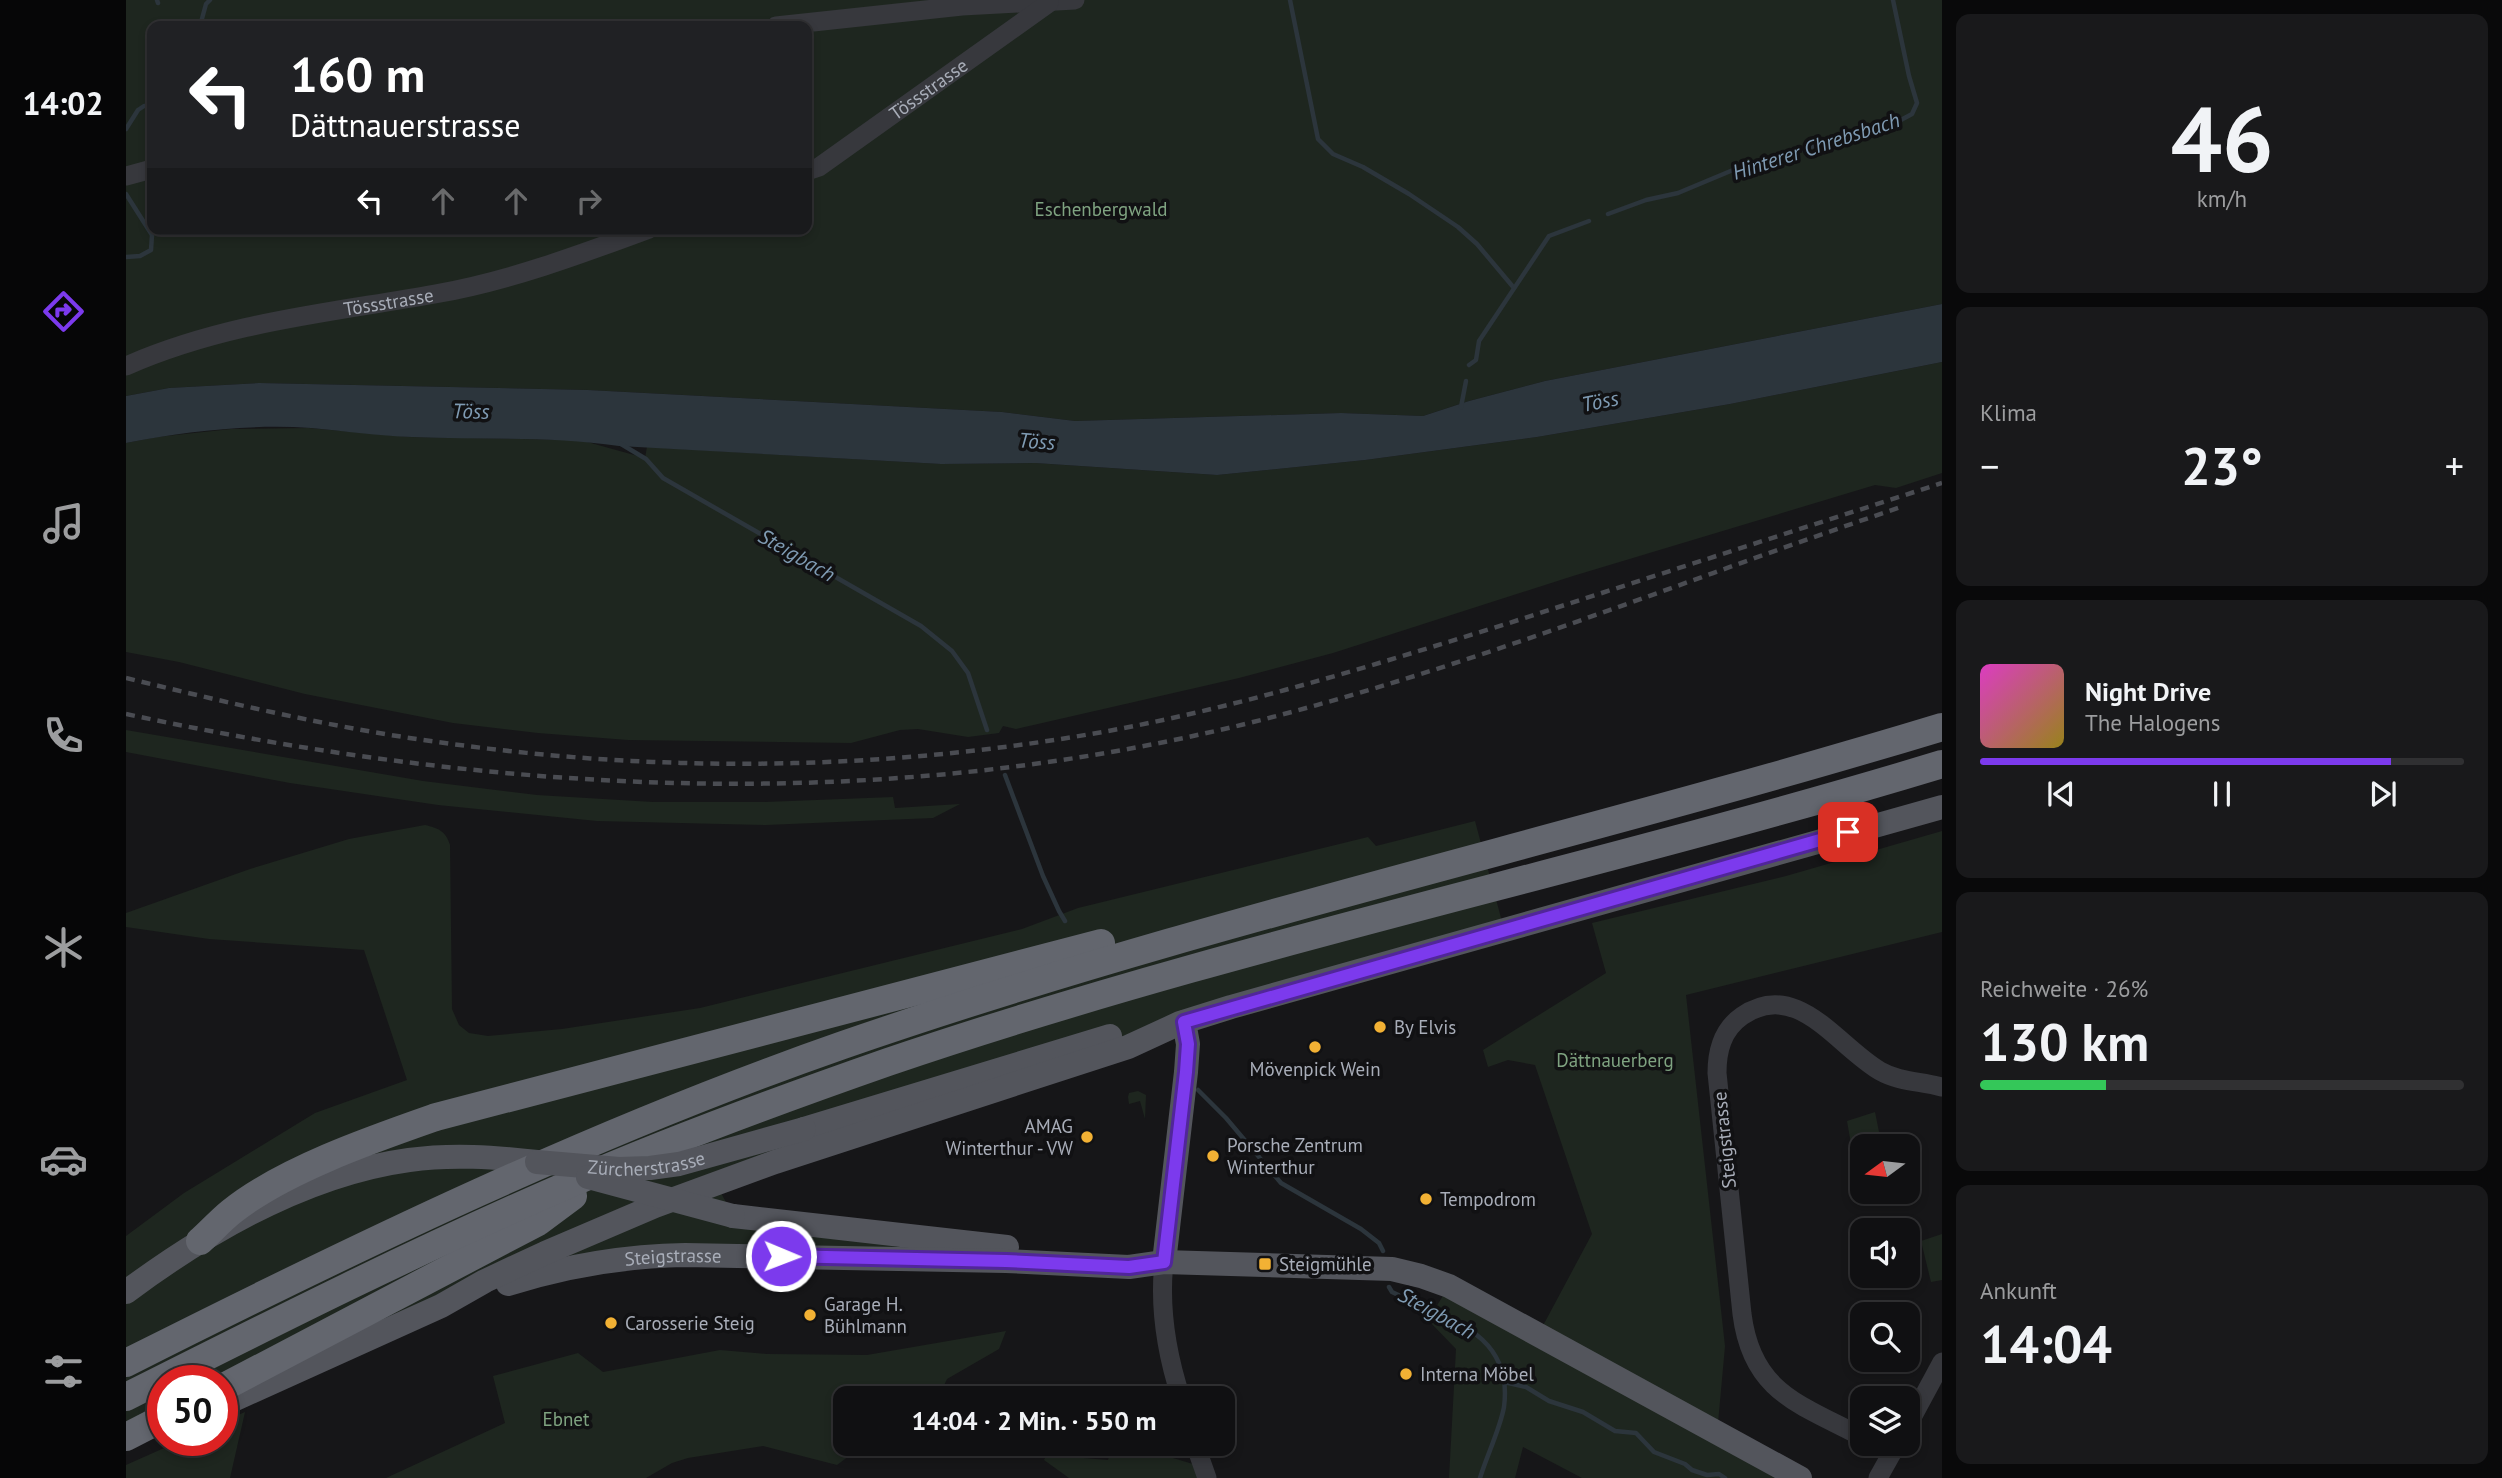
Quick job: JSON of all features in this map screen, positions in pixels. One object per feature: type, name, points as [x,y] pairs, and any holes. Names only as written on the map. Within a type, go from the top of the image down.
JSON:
[{"type":"highway","points":[[126,1363],[420,1218],[711,1094],[841,1046],[1003,992],[1310,902],[1751,783],[1942,727]]},
{"type":"highway","points":[[126,1397],[408,1258],[614,1166],[838,1080],[1061,1007],[1228,958],[1736,823],[1942,764]]},
{"type":"highway","points":[[200,1241],[232,1211],[281,1181],[362,1144],[436,1117],[1163,926],[1310,902]]},
{"type":"highway","points":[[238,1380],[538,1222],[614,1166]]},
{"type":"highway","points":[[126,1437],[147,1426]]},
{"type":"main road","name":"Zürcherstrasse","points":[[238,1398],[440,1306],[545,1253],[715,1183],[1128,1047],[1182,1023],[1504,929],[1942,807]]},
{"type":"main road","name":"Zürcherstrasse","points":[[126,1292],[200,1241],[289,1196],[350,1174],[408,1160],[483,1157],[619,1169],[679,1164],[804,1129],[1121,1032],[1182,1023]]},
{"type":"main road","points":[[1164,1262],[1186,1072],[1188,1044],[1182,1023]]},
{"type":"main road","name":"Steigstrasse","points":[[537,1162],[733,1216],[1017,1248],[1129,1252],[1164,1262]]},
{"type":"main road","name":"Steigstrasse","points":[[440,1306],[533,1276],[634,1256],[802,1256],[1129,1267],[1164,1262],[1366,1266],[1392,1269],[1449,1286],[1800,1478]]},
{"type":"main road","points":[[126,1448],[147,1438]]},
{"type":"street","points":[[812,22],[962,6],[1075,0]]},
{"type":"street","name":"Tössstrasse","points":[[812,169],[1049,3]]},
{"type":"street","points":[[126,176],[147,170]]},
{"type":"street","name":"Tössstrasse","points":[[126,366],[153,354],[251,324],[438,294],[498,280],[633,235]]},
{"type":"street","name":"Steigstrasse","points":[[1850,1431],[1776,1389],[1760,1370],[1749,1349],[1742,1314],[1717,1073],[1718,1053],[1728,1030],[1744,1014],[1767,1006],[1788,1006],[1807,1014],[1881,1072],[1942,1087]]},
{"type":"street","points":[[1164,1262],[1166,1338],[1177,1386]]},
{"type":"street","points":[[1920,1403],[1942,1362]]},
{"type":"street","points":[[1199,1456],[1207,1478]]},
{"type":"street","points":[[1878,1478],[1885,1456]]},
{"type":"green space","name":"Eschenbergwald","points":[[126,0],[1942,0],[1942,304],[1545,381],[1423,416],[1341,413],[1075,421],[1002,412],[588,390],[259,383],[169,388],[126,396]]},
{"type":"green space","points":[[1942,362],[1942,473],[1896,488],[1875,485],[1573,576],[1333,653],[1239,678],[1016,729],[1003,726],[999,733],[968,737],[918,729],[900,730],[851,743],[628,740],[538,733],[453,723],[305,694],[179,662],[126,652],[126,443],[157,437],[231,429],[309,428],[409,437],[580,440],[645,458],[647,447],[941,464],[1035,463],[1217,475],[1365,460],[1537,437],[1730,404]]},
{"type":"green space","points":[[126,730],[423,781],[537,795],[653,802],[765,802],[893,797],[895,808],[960,804],[933,818],[766,825],[597,821],[438,805],[290,783],[126,752]]},
{"type":"green space","points":[[1475,821],[1504,929],[716,1183],[733,1216],[995,1246],[802,1256],[533,1276],[238,1376],[238,1365],[147,1365],[147,1439],[126,1449],[126,1236],[184,1193],[315,1113],[407,1080],[364,950],[209,939],[126,927],[126,913],[250,869],[349,839],[425,825],[434,827],[444,833],[450,845],[452,1009],[459,1025],[469,1033],[488,1036],[562,1029],[700,1008],[1022,929],[1078,908],[1368,837],[1376,846]]},
{"type":"green space","name":"Dättnauerberg","points":[[1942,831],[1942,932],[1686,995],[1725,1346],[1717,1434],[1800,1478],[1582,1478],[1523,1447],[1515,1478],[1449,1478],[1456,1349],[1428,1320],[1449,1286],[1538,1335],[1592,1234],[1535,1065],[1508,1060],[1488,1067],[1483,1050],[1606,973],[1592,923],[1786,876]]},
{"type":"green space","points":[[1138,1091],[1146,1095],[1145,1119],[1140,1101],[1129,1104],[1129,1093]]},
{"type":"green space","points":[[1875,1112],[1879,1134],[1850,1134],[1850,1138],[1847,1121]]},
{"type":"green space","points":[[1942,1234],[1942,1280],[1931,1282],[1921,1241]]},
{"type":"green space","name":"Ebnet","points":[[1006,1331],[999,1349],[947,1379],[944,1386],[833,1386],[833,1456],[849,1456],[837,1465],[763,1446],[688,1458],[672,1463],[646,1478],[386,1478],[505,1423],[493,1376],[578,1353],[603,1372],[720,1350],[767,1354],[867,1355]]},
{"type":"green space","points":[[245,1412],[238,1443],[238,1415]]},
{"type":"green space","points":[[147,1456],[235,1456],[230,1478],[126,1478],[126,1465]]},
{"type":"green space","points":[[1046,1456],[1069,1456],[1108,1460],[1109,1456],[1166,1456],[1203,1467],[1207,1478],[1069,1478],[1044,1460]]},
{"type":"water","name":"Töss","points":[[1942,304],[1942,362],[1730,404],[1537,437],[1365,460],[1217,475],[1035,463],[941,464],[542,440],[399,436],[288,427],[218,430],[126,443],[126,396],[169,388],[259,383],[588,390],[1002,412],[1075,421],[1341,413],[1423,416],[1545,381]]},
{"type":"waterway","points":[[201,21],[206,4],[210,0]]},
{"type":"waterway","points":[[1290,0],[1318,139],[1333,154],[1363,167],[1458,227],[1477,244],[1514,288]]},
{"type":"waterway","name":"Hinterer Chrebsbach","points":[[1608,214],[1646,200],[1678,193],[1733,170],[1899,121],[1912,114],[1917,103],[1893,0]]},
{"type":"waterway","points":[[126,129],[138,110],[147,106]]},
{"type":"waterway","points":[[126,194],[147,227]]},
{"type":"waterway","name":"Hinterer Chrebsbach","points":[[1469,365],[1476,360],[1479,341],[1549,236],[1589,221]]},
{"type":"waterway","points":[[126,257],[140,256],[151,250],[152,235]]},
{"type":"waterway","name":"Hinterer Chrebsbach","points":[[1461,407],[1466,381]]},
{"type":"waterway","name":"Steigbach","points":[[621,444],[646,459],[663,478],[921,626],[952,651],[968,673],[987,730]]},
{"type":"waterway","name":"Steigbach","points":[[1005,775],[1043,876],[1065,921]]},
{"type":"waterway","name":"Steigbach","points":[[1198,1090],[1226,1118],[1281,1183],[1361,1229],[1379,1243],[1383,1251]]},
{"type":"waterway","name":"Steigbach","points":[[1389,1287],[1392,1292],[1472,1331],[1487,1345],[1498,1361],[1504,1382],[1504,1407],[1480,1478]]},
{"type":"waterway","name":"Steigbach","points":[[1504,1382],[1526,1387],[1549,1401],[1583,1412],[1615,1431],[1636,1433],[1654,1452],[1685,1464],[1692,1470],[1707,1475],[1719,1474],[1725,1478]]},
{"type":"railway","points":[[126,678],[359,730],[521,752],[605,759],[773,764],[941,754],[1108,731],[1259,697],[1506,624],[1942,483]]},
{"type":"railway","points":[[126,714],[268,741],[410,763],[552,777],[694,783],[835,782],[977,771],[1119,751],[1261,720],[1343,698],[1504,647],[1904,506]]},
{"type":"place","name":"By Elvis","points":[[1380,1027]]},
{"type":"place","name":"Mövenpick Wein","points":[[1315,1047]]},
{"type":"place","name":"AMAG Winterthur - VW","points":[[1087,1137]]},
{"type":"place","name":"Porsche Zentrum Winterthur","points":[[1213,1156]]},
{"type":"place","name":"Tempodrom","points":[[1426,1199]]},
{"type":"place","name":"Steigmühle","points":[[1265,1264]]},
{"type":"place","name":"Garage H. Bühlmann","points":[[810,1315]]},
{"type":"place","name":"Carosserie Steig","points":[[611,1323]]},
{"type":"place","name":"Interna Möbel","points":[[1406,1374]]},
{"type":"route","points":[[781,1256],[1006,1261],[1129,1267],[1164,1262],[1186,1072],[1188,1044],[1184,1022],[1848,832]]}]
